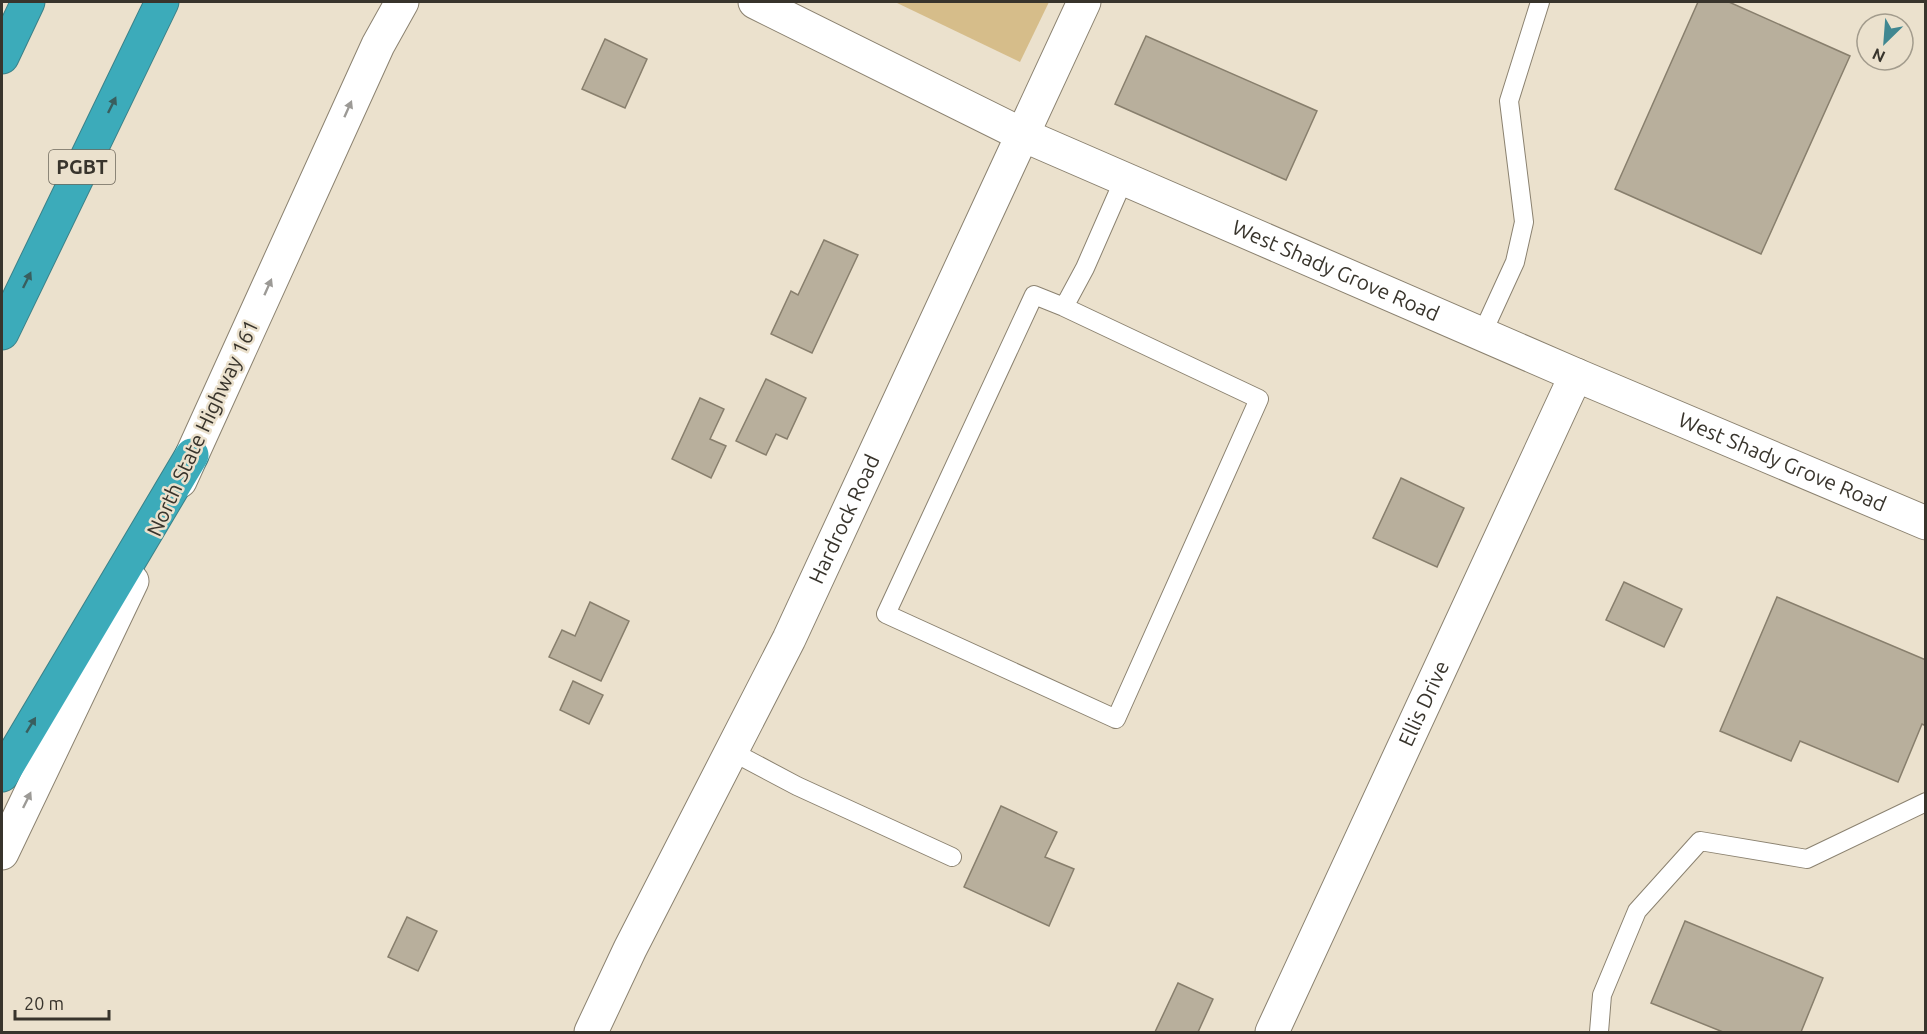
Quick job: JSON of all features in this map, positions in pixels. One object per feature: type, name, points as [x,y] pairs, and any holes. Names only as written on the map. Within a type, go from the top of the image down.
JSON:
[{"type":"highway","points":[[2,57],[28,2]]},
{"type":"highway","name":"PGBT","points":[[2,333],[162,2]]},
{"type":"highway","points":[[2,775],[192,455]]},
{"type":"main road","points":[[375,2],[378,45]]},
{"type":"main road","name":"North State Highway 161","points":[[2,853],[192,455],[378,45],[402,2]]},
{"type":"main road","name":"West Shady Grove Road","points":[[755,2],[1023,135],[1576,375],[1926,523]]},
{"type":"main road","name":"Hardrock Road","points":[[591,1032],[630,949],[789,639],[1084,2]]},
{"type":"main road","name":"Ellis Drive","points":[[1272,1032],[1576,375]]},
{"type":"lane","points":[[1482,334],[1515,262],[1524,222],[1509,101],[1540,2]]},
{"type":"lane","points":[[1064,307],[1085,268],[1125,179]]},
{"type":"lane","points":[[1034,295],[1064,307],[1259,399],[1116,719],[886,614],[1034,295]]},
{"type":"lane","points":[[731,751],[797,786],[952,857]]},
{"type":"lane","points":[[1599,1032],[1602,995],[1637,911],[1700,842],[1808,859],[1926,802]]},
{"type":"shaded area","points":[[895,2],[1049,2],[1020,62]]},
{"type":"building","points":[[1698,2],[1729,2],[1850,56],[1761,254],[1615,189]]},
{"type":"building","points":[[1146,36],[1317,111],[1286,180],[1115,104]]},
{"type":"building","points":[[605,39],[647,59],[625,108],[582,89]]},
{"type":"building","points":[[824,240],[858,255],[812,353],[771,334],[791,291],[798,295]]},
{"type":"building","points":[[766,379],[806,398],[787,439],[776,434],[766,455],[736,441]]},
{"type":"building","points":[[700,398],[724,409],[710,439],[726,446],[711,478],[672,459]]},
{"type":"building","points":[[1401,478],[1464,508],[1437,567],[1373,538]]},
{"type":"building","points":[[1624,582],[1682,609],[1664,647],[1606,620]]},
{"type":"building","points":[[1777,597],[1926,660],[1926,726],[1922,724],[1898,782],[1800,741],[1791,761],[1720,731]]},
{"type":"building","points":[[590,602],[629,621],[601,681],[549,657],[562,630],[575,636]]},
{"type":"building","points":[[573,681],[603,695],[589,724],[560,710]]},
{"type":"building","points":[[1001,806],[1057,832],[1045,857],[1074,869],[1049,926],[964,887]]},
{"type":"building","points":[[407,917],[437,931],[418,971],[388,957]]},
{"type":"building","points":[[1685,921],[1823,978],[1801,1032],[1723,1032],[1651,1003]]},
{"type":"building","points":[[1178,983],[1213,999],[1198,1032],[1155,1032]]}]
